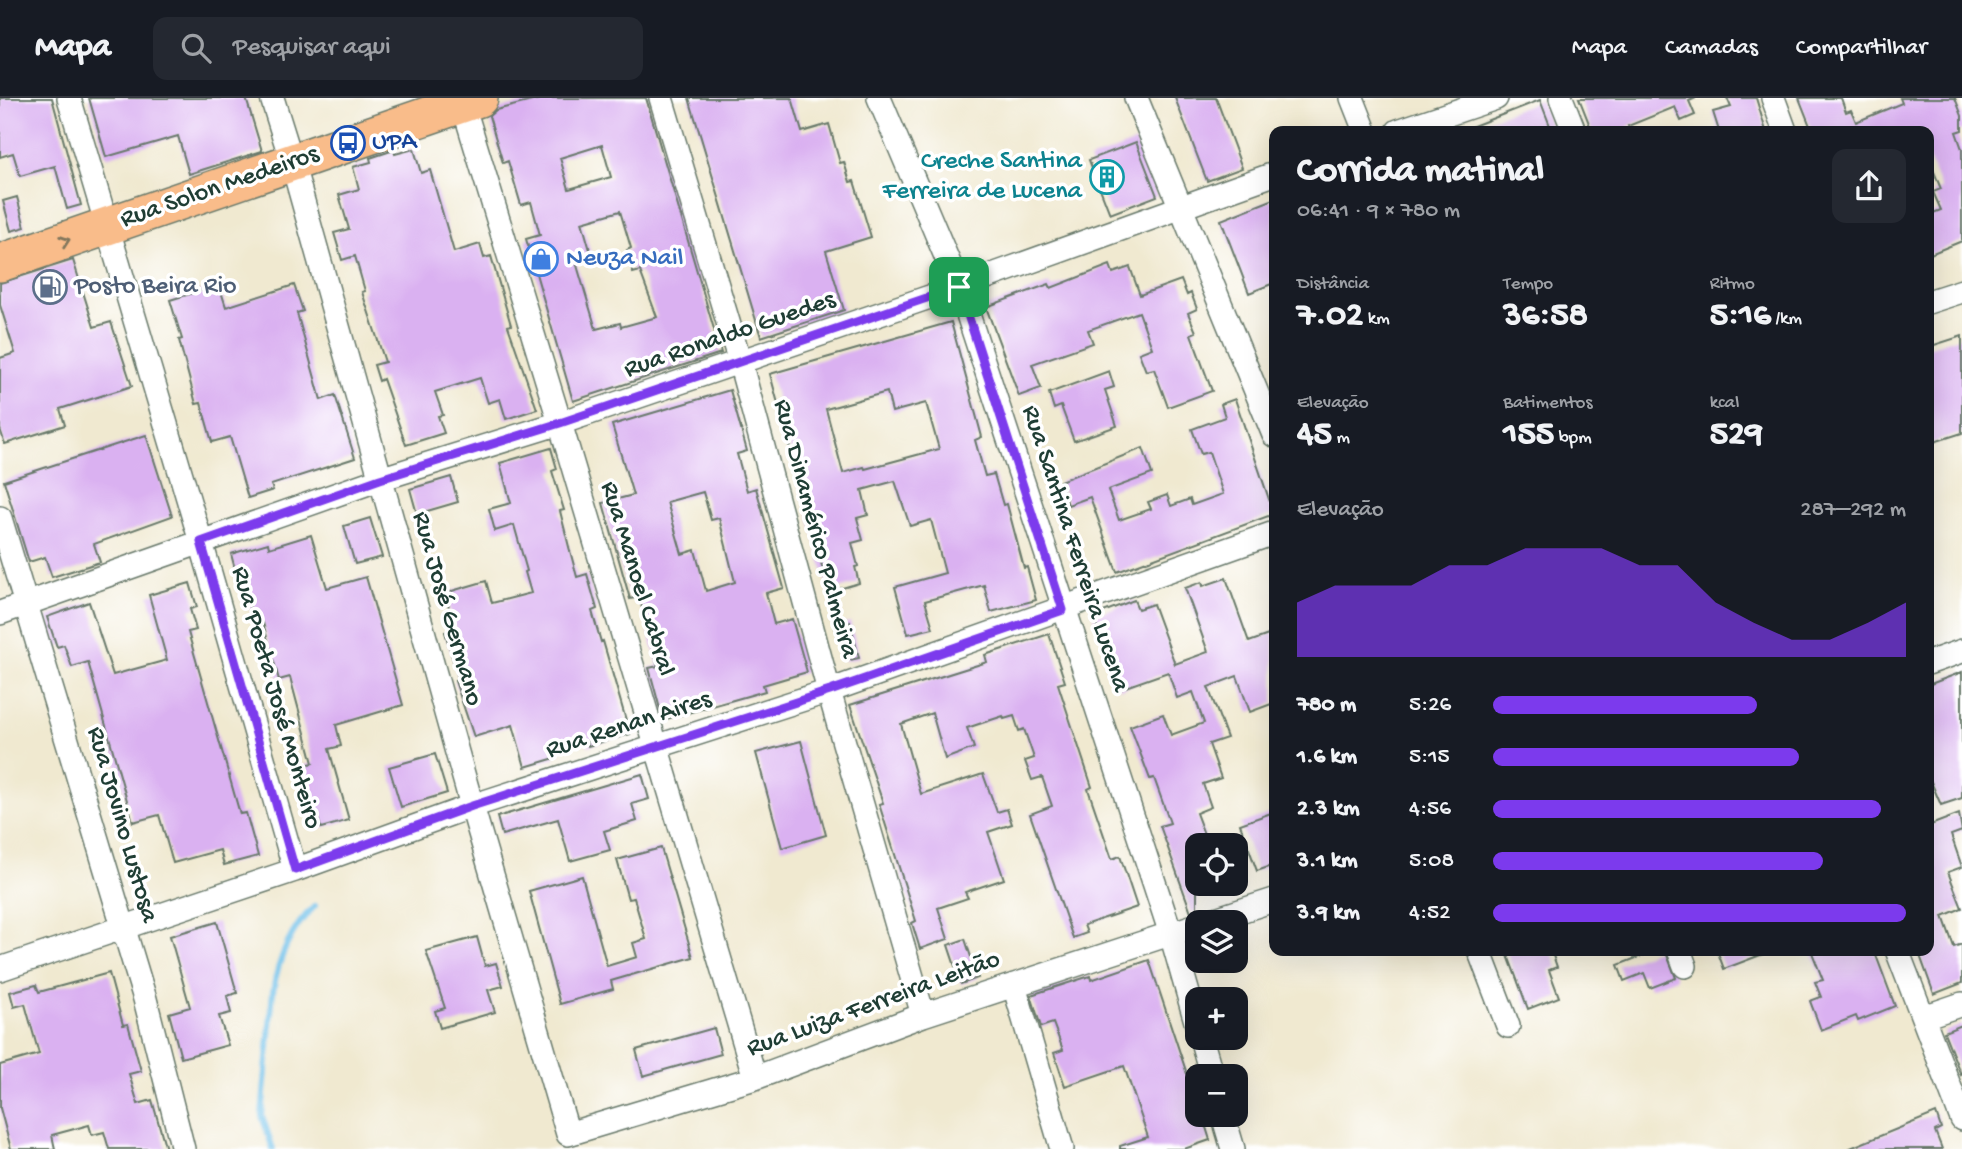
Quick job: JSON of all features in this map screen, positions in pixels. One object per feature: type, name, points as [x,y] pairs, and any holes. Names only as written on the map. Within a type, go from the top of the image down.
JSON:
[{"type":"main road","name":"Rua Solon Medeiros","points":[[0,263],[467,100]]},
{"type":"street","name":"Rua Poeta José Monteiro","points":[[69,98],[109,227],[295,870]]},
{"type":"street","name":"Rua José Germano","points":[[272,98],[472,806],[568,1134]]},
{"type":"street","name":"Rua Dinamérico Palmeira","points":[[661,98],[740,362],[830,691],[923,1015]]},
{"type":"street","name":"Rua Santina Ferreira Lucena","points":[[879,98],[959,287],[1186,987]]},
{"type":"street","points":[[1136,98],[1269,423]]},
{"type":"street","points":[[1352,98],[1363,126]]},
{"type":"street","points":[[1413,126],[1496,98]]},
{"type":"street","points":[[1561,98],[1572,126]]},
{"type":"street","points":[[1773,98],[1784,126]]},
{"type":"street","name":"Rua Manoel Cabral","points":[[467,100],[755,1078]]},
{"type":"street","name":"Rua Ronaldo Guedes","points":[[0,613],[380,479],[560,423],[959,287],[1269,176]]},
{"type":"street","points":[[1934,300],[1962,291]]},
{"type":"street","name":"Rua Jovino Lustosa","points":[[0,518],[121,927],[145,999],[183,1149]]},
{"type":"street","name":"Rua Renan Aires","points":[[0,969],[295,870],[472,806],[830,691],[1269,535]]},
{"type":"street","points":[[1934,661],[1962,651]]},
{"type":"street","points":[[1245,910],[1269,903]]},
{"type":"street","name":"Rua Luiza Ferreira Leitão","points":[[568,1134],[755,1078],[923,1015],[1185,929]]},
{"type":"street","points":[[1481,956],[1508,1026]]},
{"type":"street","points":[[1899,956],[1962,1119]]},
{"type":"street","points":[[1014,985],[1062,1149]]},
{"type":"street","points":[[1924,1017],[1962,1004]]},
{"type":"street","points":[[1227,1127],[1233,1149]]},
{"type":"building","points":[[0,98],[52,98],[81,205],[67,209],[55,166],[20,176],[13,153],[0,157]]},
{"type":"building","points":[[89,98],[246,98],[262,151],[189,174],[178,136],[106,157]]},
{"type":"building","points":[[544,98],[646,98],[721,353],[573,401],[526,239],[540,235],[531,202],[521,205],[508,161],[503,163],[489,116],[496,110]],"holes":[[[602,145],[611,177],[569,189],[560,158]],[[620,211],[631,248],[627,250],[633,273],[640,271],[657,317],[621,327],[620,323],[596,329],[576,262],[592,257],[582,222]]]},
{"type":"building","points":[[689,98],[792,98],[802,132],[829,124],[840,163],[844,162],[850,182],[854,181],[871,237],[826,251],[844,310],[761,337]]},
{"type":"building","points":[[1175,98],[1216,98],[1242,168],[1207,181]]},
{"type":"building","points":[[1579,98],[1696,98],[1689,101],[1695,115],[1681,121],[1675,107],[1628,126],[1590,126]]},
{"type":"building","points":[[1727,98],[1756,98],[1764,126],[1717,126],[1713,112],[1731,107]]},
{"type":"building","points":[[1799,98],[1841,98],[1846,112],[1851,110],[1856,122],[1902,103],[1900,98],[1955,98],[1962,116],[1962,130],[1956,132],[1962,149],[1962,241],[1934,253],[1934,213],[1941,210],[1934,192],[1941,189],[1934,172],[1934,126],[1810,126]]},
{"type":"building","points":[[1540,100],[1550,126],[1473,126]]},
{"type":"building","name":"Creche Santina Ferreira de Lucena","points":[[1136,142],[1157,196],[1110,214],[1089,160]]},
{"type":"building","points":[[414,149],[421,173],[430,170],[454,252],[480,244],[484,258],[491,256],[511,325],[508,326],[537,409],[506,419],[500,399],[488,403],[480,378],[435,392],[443,415],[438,416],[444,433],[406,445],[383,379],[379,381],[374,365],[385,362],[362,292],[365,291],[355,256],[342,260],[334,233],[349,229],[339,195],[359,189],[353,167],[371,162],[370,158],[394,150],[395,154]]},
{"type":"building","points":[[17,197],[25,227],[11,231],[3,201]]},
{"type":"building","points":[[1269,201],[1269,285],[1249,293],[1221,220]]},
{"type":"building","points":[[73,260],[94,327],[111,322],[132,386],[60,409],[65,425],[5,444],[0,429],[0,358],[15,353],[0,305],[0,283]]},
{"type":"building","points":[[1110,265],[1113,273],[1130,267],[1140,295],[1181,280],[1187,295],[1191,293],[1197,309],[1188,313],[1196,332],[1191,334],[1212,391],[1168,407],[1154,369],[1146,371],[1139,353],[1152,348],[1139,312],[1088,330],[1093,343],[1032,364],[1041,388],[1019,396],[986,307],[1049,284],[1051,288]]},
{"type":"building","points":[[219,285],[226,307],[294,285],[303,311],[297,313],[321,400],[335,395],[355,458],[271,485],[273,490],[248,498],[230,437],[212,442],[201,403],[196,404],[179,340],[182,339],[170,300]]},
{"type":"building","points":[[951,322],[982,437],[975,440],[985,476],[994,474],[1003,505],[1007,504],[1024,568],[1027,567],[1036,600],[991,612],[984,585],[925,601],[933,628],[908,634],[895,587],[945,573],[931,520],[910,526],[895,481],[862,490],[868,515],[857,518],[863,540],[852,543],[859,583],[829,592],[770,374]],"holes":[[[887,392],[892,412],[926,403],[939,449],[843,473],[826,409]]]},
{"type":"building","points":[[1962,336],[1962,433],[1934,442],[1934,345]]},
{"type":"building","points":[[1109,371],[1114,387],[1105,390],[1117,426],[1074,441],[1061,406],[1054,409],[1049,393]]},
{"type":"building","points":[[730,390],[747,451],[737,454],[747,491],[756,488],[784,588],[766,593],[774,624],[792,619],[807,672],[763,685],[765,691],[663,720],[649,668],[658,666],[639,597],[630,599],[603,503],[633,495],[612,425]],"holes":[[[703,492],[711,520],[719,518],[735,582],[706,591],[695,550],[682,554],[667,502]]]},
{"type":"building","points":[[1235,399],[1269,499],[1269,516],[1117,572],[1090,497],[1068,505],[1060,481],[1143,448],[1152,474],[1108,490],[1119,520],[1151,509],[1148,502],[1167,495],[1171,506],[1190,499],[1192,505],[1223,494],[1209,452],[1201,454],[1192,429],[1225,417],[1221,404]]},
{"type":"building","points":[[146,435],[172,516],[94,544],[100,562],[52,577],[45,557],[29,562],[4,481]]},
{"type":"building","points":[[551,448],[557,469],[552,471],[564,510],[560,511],[577,577],[587,574],[597,609],[592,611],[630,734],[588,746],[587,741],[553,751],[555,758],[525,767],[513,725],[474,737],[455,681],[459,680],[445,632],[455,629],[445,593],[486,581],[492,603],[531,593],[514,525],[495,531],[489,509],[511,503],[500,463]]},
{"type":"building","points":[[451,477],[458,502],[417,514],[410,489]]},
{"type":"building","points":[[370,518],[382,557],[355,564],[344,526]]},
{"type":"building","points":[[311,535],[327,588],[366,577],[403,705],[336,725],[341,746],[329,749],[349,820],[321,828],[316,812],[307,815],[294,768],[313,763],[290,677],[279,680],[263,623],[255,625],[247,598],[243,599],[231,554],[268,543],[269,548]]},
{"type":"building","points":[[1226,578],[1249,642],[1269,635],[1269,705],[1250,712],[1237,676],[1208,687],[1227,738],[1209,744],[1221,778],[1203,784],[1211,807],[1196,813],[1204,833],[1185,833],[1185,895],[1160,826],[1170,823],[1154,778],[1150,779],[1130,726],[1163,714],[1171,735],[1204,723],[1193,692],[1177,698],[1168,672],[1120,689],[1093,616],[1134,600],[1138,609],[1153,604],[1175,664],[1208,652],[1185,588],[1202,582],[1203,586]]},
{"type":"building","points":[[190,583],[197,607],[190,609],[196,630],[188,632],[240,814],[246,813],[258,856],[224,865],[220,850],[173,863],[159,815],[133,822],[88,662],[72,667],[64,645],[57,647],[47,617],[89,602],[113,675],[167,660],[149,595]]},
{"type":"building","points":[[850,622],[859,658],[845,661],[835,627]]},
{"type":"building","points":[[1049,634],[1065,682],[1058,684],[1092,787],[1088,789],[1112,859],[1120,856],[1137,907],[1084,925],[1087,933],[1073,938],[1030,814],[1052,806],[1042,777],[1032,780],[1025,761],[1034,758],[1024,729],[1019,731],[1014,716],[1004,719],[1003,716],[967,728],[974,748],[945,759],[932,713],[901,724],[921,794],[983,774],[997,812],[1007,809],[1012,824],[988,832],[1004,879],[965,892],[968,898],[938,908],[948,939],[920,949],[912,923],[916,921],[879,804],[883,803],[850,705],[987,662],[985,655]]},
{"type":"building","points":[[1962,672],[1962,798],[1941,805],[1934,789],[1934,683]]},
{"type":"building","points":[[801,741],[826,835],[782,848],[756,753]]},
{"type":"building","points":[[435,754],[447,793],[401,807],[389,767]]},
{"type":"building","points":[[642,774],[649,799],[632,804],[637,821],[604,831],[610,850],[570,861],[558,819],[502,835],[497,817]]},
{"type":"building","points":[[1269,814],[1269,867],[1257,871],[1248,846],[1248,833],[1243,833],[1240,824]]},
{"type":"building","points":[[1959,814],[1962,831],[1951,835],[1962,867],[1948,872],[1962,908],[1943,916],[1954,947],[1962,944],[1962,983],[1934,994],[1920,956],[1934,956],[1934,824]]},
{"type":"building","points":[[661,848],[693,957],[611,981],[613,989],[560,1004],[529,891],[582,876],[607,966],[637,957],[633,943],[646,939],[634,898],[628,899],[617,860]]},
{"type":"building","points":[[1185,896],[1197,896],[1197,910],[1190,910]]},
{"type":"building","points":[[217,922],[237,993],[227,996],[231,1013],[219,1016],[228,1045],[181,1058],[169,1013],[190,1007],[170,936]]},
{"type":"building","points":[[477,937],[485,966],[496,963],[503,986],[488,990],[495,1012],[440,1028],[435,1011],[445,1008],[426,951]]},
{"type":"building","points":[[965,939],[978,978],[961,984],[948,945]]},
{"type":"building","points":[[1508,956],[1553,956],[1557,967],[1549,970],[1559,997],[1528,1009]]},
{"type":"building","points":[[1641,956],[1667,956],[1676,978],[1650,988],[1644,973],[1624,981],[1618,965]]},
{"type":"building","points":[[1719,956],[1758,956],[1724,969]]},
{"type":"building","points":[[1813,956],[1876,956],[1895,1006],[1858,1021],[1856,1016],[1821,1030],[1810,1001],[1821,997],[1815,982],[1823,980]]},
{"type":"building","points":[[1149,960],[1185,1068],[1185,1127],[1206,1127],[1210,1140],[1184,1149],[1120,1149],[1120,1146],[1148,1137],[1124,1066],[1065,1086],[1054,1053],[1063,1050],[1053,1023],[1041,1027],[1031,995],[1090,976],[1091,980]]},
{"type":"building","points":[[109,973],[123,1025],[128,1024],[141,1071],[129,1074],[138,1104],[152,1100],[166,1149],[109,1149],[104,1132],[92,1135],[89,1125],[52,1135],[55,1149],[11,1149],[0,1108],[0,1065],[39,1054],[25,1004],[14,1007],[10,992],[36,985],[39,992]]},
{"type":"building","points":[[1962,1025],[1962,1074],[1961,1075],[1944,1032]]},
{"type":"building","points":[[714,1028],[721,1054],[643,1076],[636,1050]]},
{"type":"building","points":[[1936,1113],[1941,1128],[1935,1131],[1942,1149],[1848,1149]]},
{"type":"waterway","points":[[273,1149],[262,1116],[273,991],[278,968],[292,934],[315,906]]},
{"type":"place","name":"UPA","points":[[348,143]]},
{"type":"place","name":"Creche Santina Ferreira de Lucena","points":[[1107,177]]},
{"type":"place","name":"Neuza Nail","points":[[541,259]]},
{"type":"place","name":"Posto Beira Rio","points":[[50,287]]},
{"type":"route","points":[[959,287],[1063,610],[830,691],[472,806],[295,870],[201,542],[380,479],[560,423],[959,287]]}]
